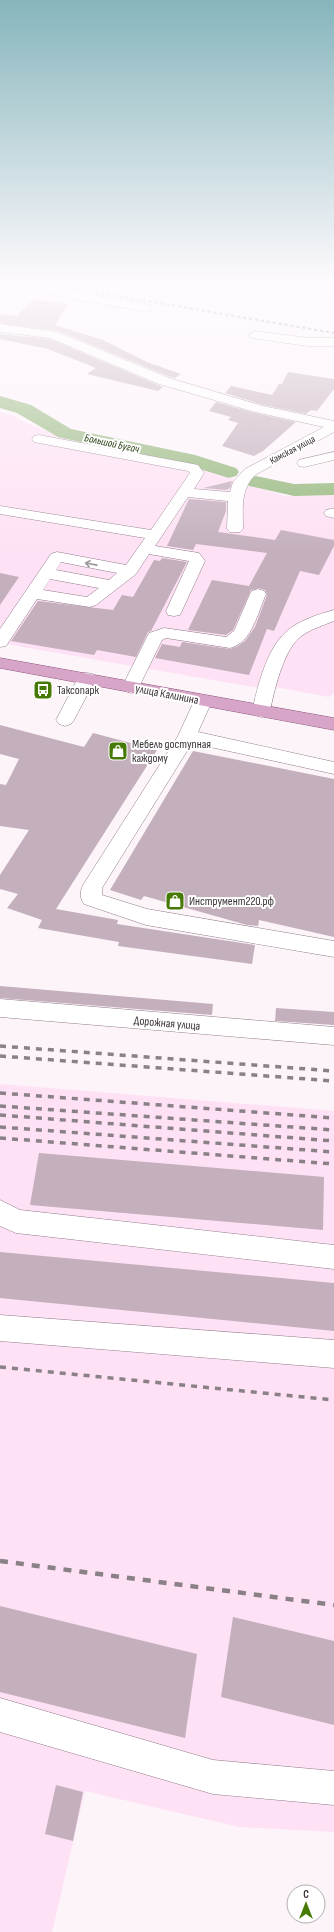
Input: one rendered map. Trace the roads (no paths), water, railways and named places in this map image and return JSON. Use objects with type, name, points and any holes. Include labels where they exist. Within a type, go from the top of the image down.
[{"type":"main road","name":"улица Калинина","points":[[0,663],[334,724]]},
{"type":"street","points":[[148,374],[260,409],[334,426]]},
{"type":"street","name":"Камская улица","points":[[236,497],[240,482],[250,472],[334,426]]},
{"type":"street","points":[[33,593],[90,602],[130,571],[197,473],[193,468],[39,440]]},
{"type":"street","points":[[304,463],[334,456]]},
{"type":"street","points":[[183,492],[236,497],[235,529]]},
{"type":"street","points":[[0,510],[156,535]]},
{"type":"street","points":[[145,549],[193,556],[197,561],[174,612]]},
{"type":"street","points":[[0,642],[57,557],[130,571]]},
{"type":"street","points":[[46,574],[111,585]]},
{"type":"street","points":[[131,687],[155,637],[164,633],[230,643],[240,633],[258,594]]},
{"type":"street","points":[[261,711],[264,694],[286,642],[293,634],[334,615]]},
{"type":"street","points":[[65,720],[87,678]]},
{"type":"street","points":[[204,701],[187,736],[92,887],[91,899],[146,917],[334,949]]},
{"type":"street","points":[[187,736],[334,768]]},
{"type":"street","name":"Дорожная улица","points":[[0,1008],[334,1036]]},
{"type":"street","points":[[0,1212],[16,1221],[334,1257]]},
{"type":"street","points":[[0,1328],[334,1354]]},
{"type":"street","points":[[0,1715],[213,1777],[334,1788]]},
{"type":"waterway","name":"Большой Бугач","points":[[0,402],[24,409],[65,433],[195,461],[229,472]]},
{"type":"waterway","points":[[256,482],[294,490],[334,489]]},
{"type":"railway","points":[[0,1046],[334,1071]]},
{"type":"railway","points":[[0,1056],[334,1081]]},
{"type":"railway","points":[[0,1093],[334,1118]]},
{"type":"railway","points":[[0,1106],[334,1130]]},
{"type":"railway","points":[[0,1115],[334,1141]]},
{"type":"railway","points":[[0,1127],[334,1152]]},
{"type":"railway","points":[[0,1138],[334,1164]]},
{"type":"railway","points":[[0,1367],[334,1400]]},
{"type":"railway","points":[[0,1561],[334,1605]]},
{"type":"place","name":"Таксопарк","points":[[43,690]]},
{"type":"place","name":"Мебель доступная каждому","points":[[118,751]]},
{"type":"place","name":"Инструмент220.рф","points":[[175,901]]}]
